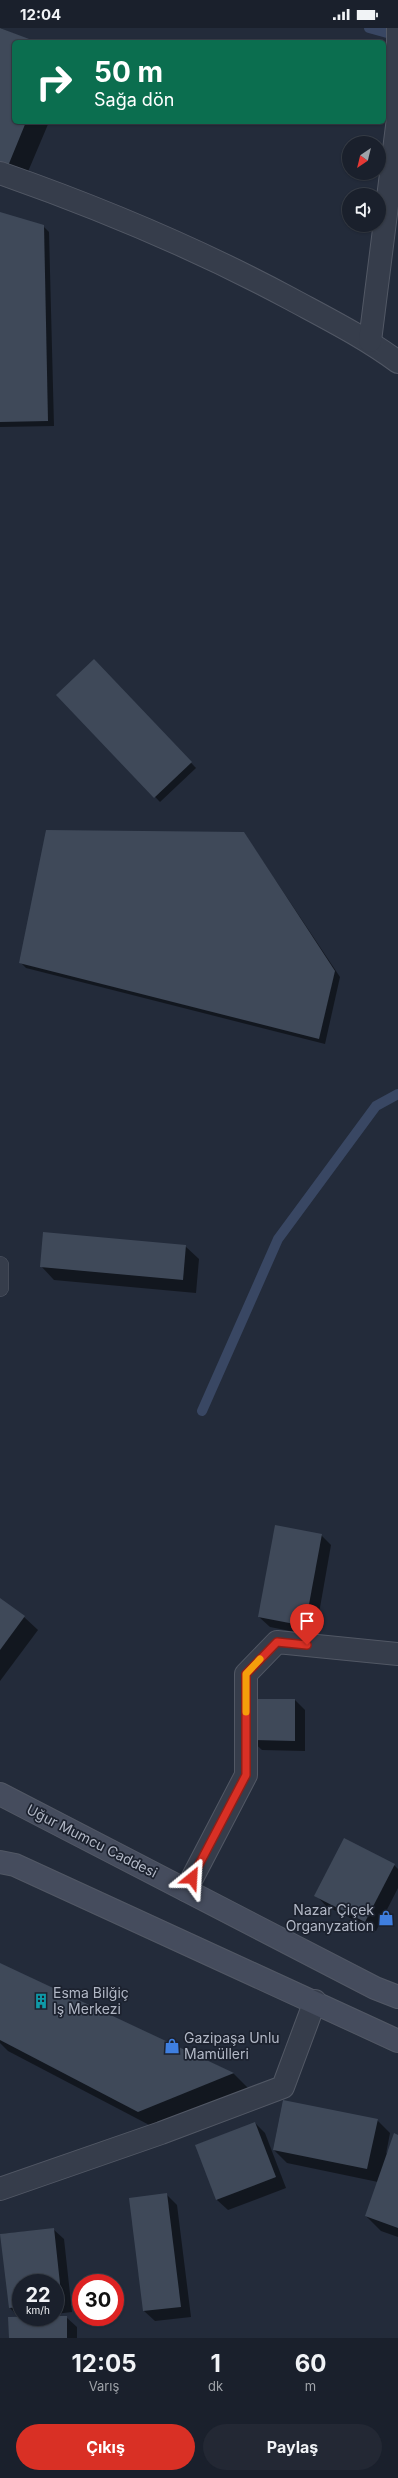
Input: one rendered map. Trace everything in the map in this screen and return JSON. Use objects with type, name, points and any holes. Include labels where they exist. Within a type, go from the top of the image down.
[{"type":"main road","name":"Uğur Mumcu Caddesi","points":[[0,1794],[375,1988],[398,1997]]},
{"type":"main road","points":[[5,1866],[315,2001],[398,2041]]},
{"type":"street","points":[[370,341],[398,118],[398,28]]},
{"type":"street","points":[[0,173],[80,201],[239,271],[370,341],[398,362]]},
{"type":"street","points":[[186,1890],[246,1775],[246,1674],[277,1642],[398,1654]]},
{"type":"street","points":[[0,2189],[283,2087],[315,2001]]},
{"type":"lane","points":[[0,1265],[0,1288]]},
{"type":"building","points":[[0,28],[32,40],[12,40],[12,124],[25,124],[8,166],[0,163]]},
{"type":"building","points":[[0,212],[44,225],[48,421],[0,422]]},
{"type":"building","points":[[94,659],[192,762],[154,798],[56,695]]},
{"type":"building","points":[[46,830],[244,832],[335,971],[319,1039],[19,963]]},
{"type":"building","points":[[43,1232],[186,1245],[183,1280],[40,1267]]},
{"type":"building","points":[[275,1525],[322,1534],[305,1626],[258,1617]]},
{"type":"building","points":[[0,1598],[25,1616],[0,1650]]},
{"type":"building","points":[[250,1699],[295,1699],[295,1741],[250,1740]]},
{"type":"building","points":[[344,1838],[395,1864],[365,1922],[314,1896]]},
{"type":"building","name":"Esma Bilğiç Iş Merkezi","points":[[0,1963],[234,2073],[138,2112],[0,2040]]},
{"type":"building","points":[[283,2100],[378,2119],[367,2169],[273,2150]]},
{"type":"building","points":[[255,2122],[276,2177],[216,2200],[195,2145]]},
{"type":"building","points":[[394,2133],[398,2135],[398,2228],[365,2216]]},
{"type":"building","points":[[167,2193],[181,2307],[143,2311],[129,2198]]},
{"type":"building","points":[[54,2228],[59,2274],[12,2274],[12,2308],[9,2308],[0,2234]]},
{"type":"building","points":[[64,2316],[67,2316],[67,2338],[9,2338],[8,2317],[12,2317],[12,2326],[64,2326]]},
{"type":"waterway","points":[[369,28],[398,36]]},
{"type":"waterway","points":[[202,1411],[278,1239],[376,1106],[398,1094]]},
{"type":"slow traffic","points":[[246,1712],[246,1674],[260,1659]]},
{"type":"place","name":"Nazar Çiçek Organyzation","points":[[386,1918]]},
{"type":"place","name":"Esma Bilğiç Iş Merkezi","points":[[41,2001]]},
{"type":"place","name":"Gazipaşa Unlu Mamülleri","points":[[172,2046]]},
{"type":"route","points":[[192,1878],[246,1775],[246,1674],[277,1642],[307,1645]]}]
